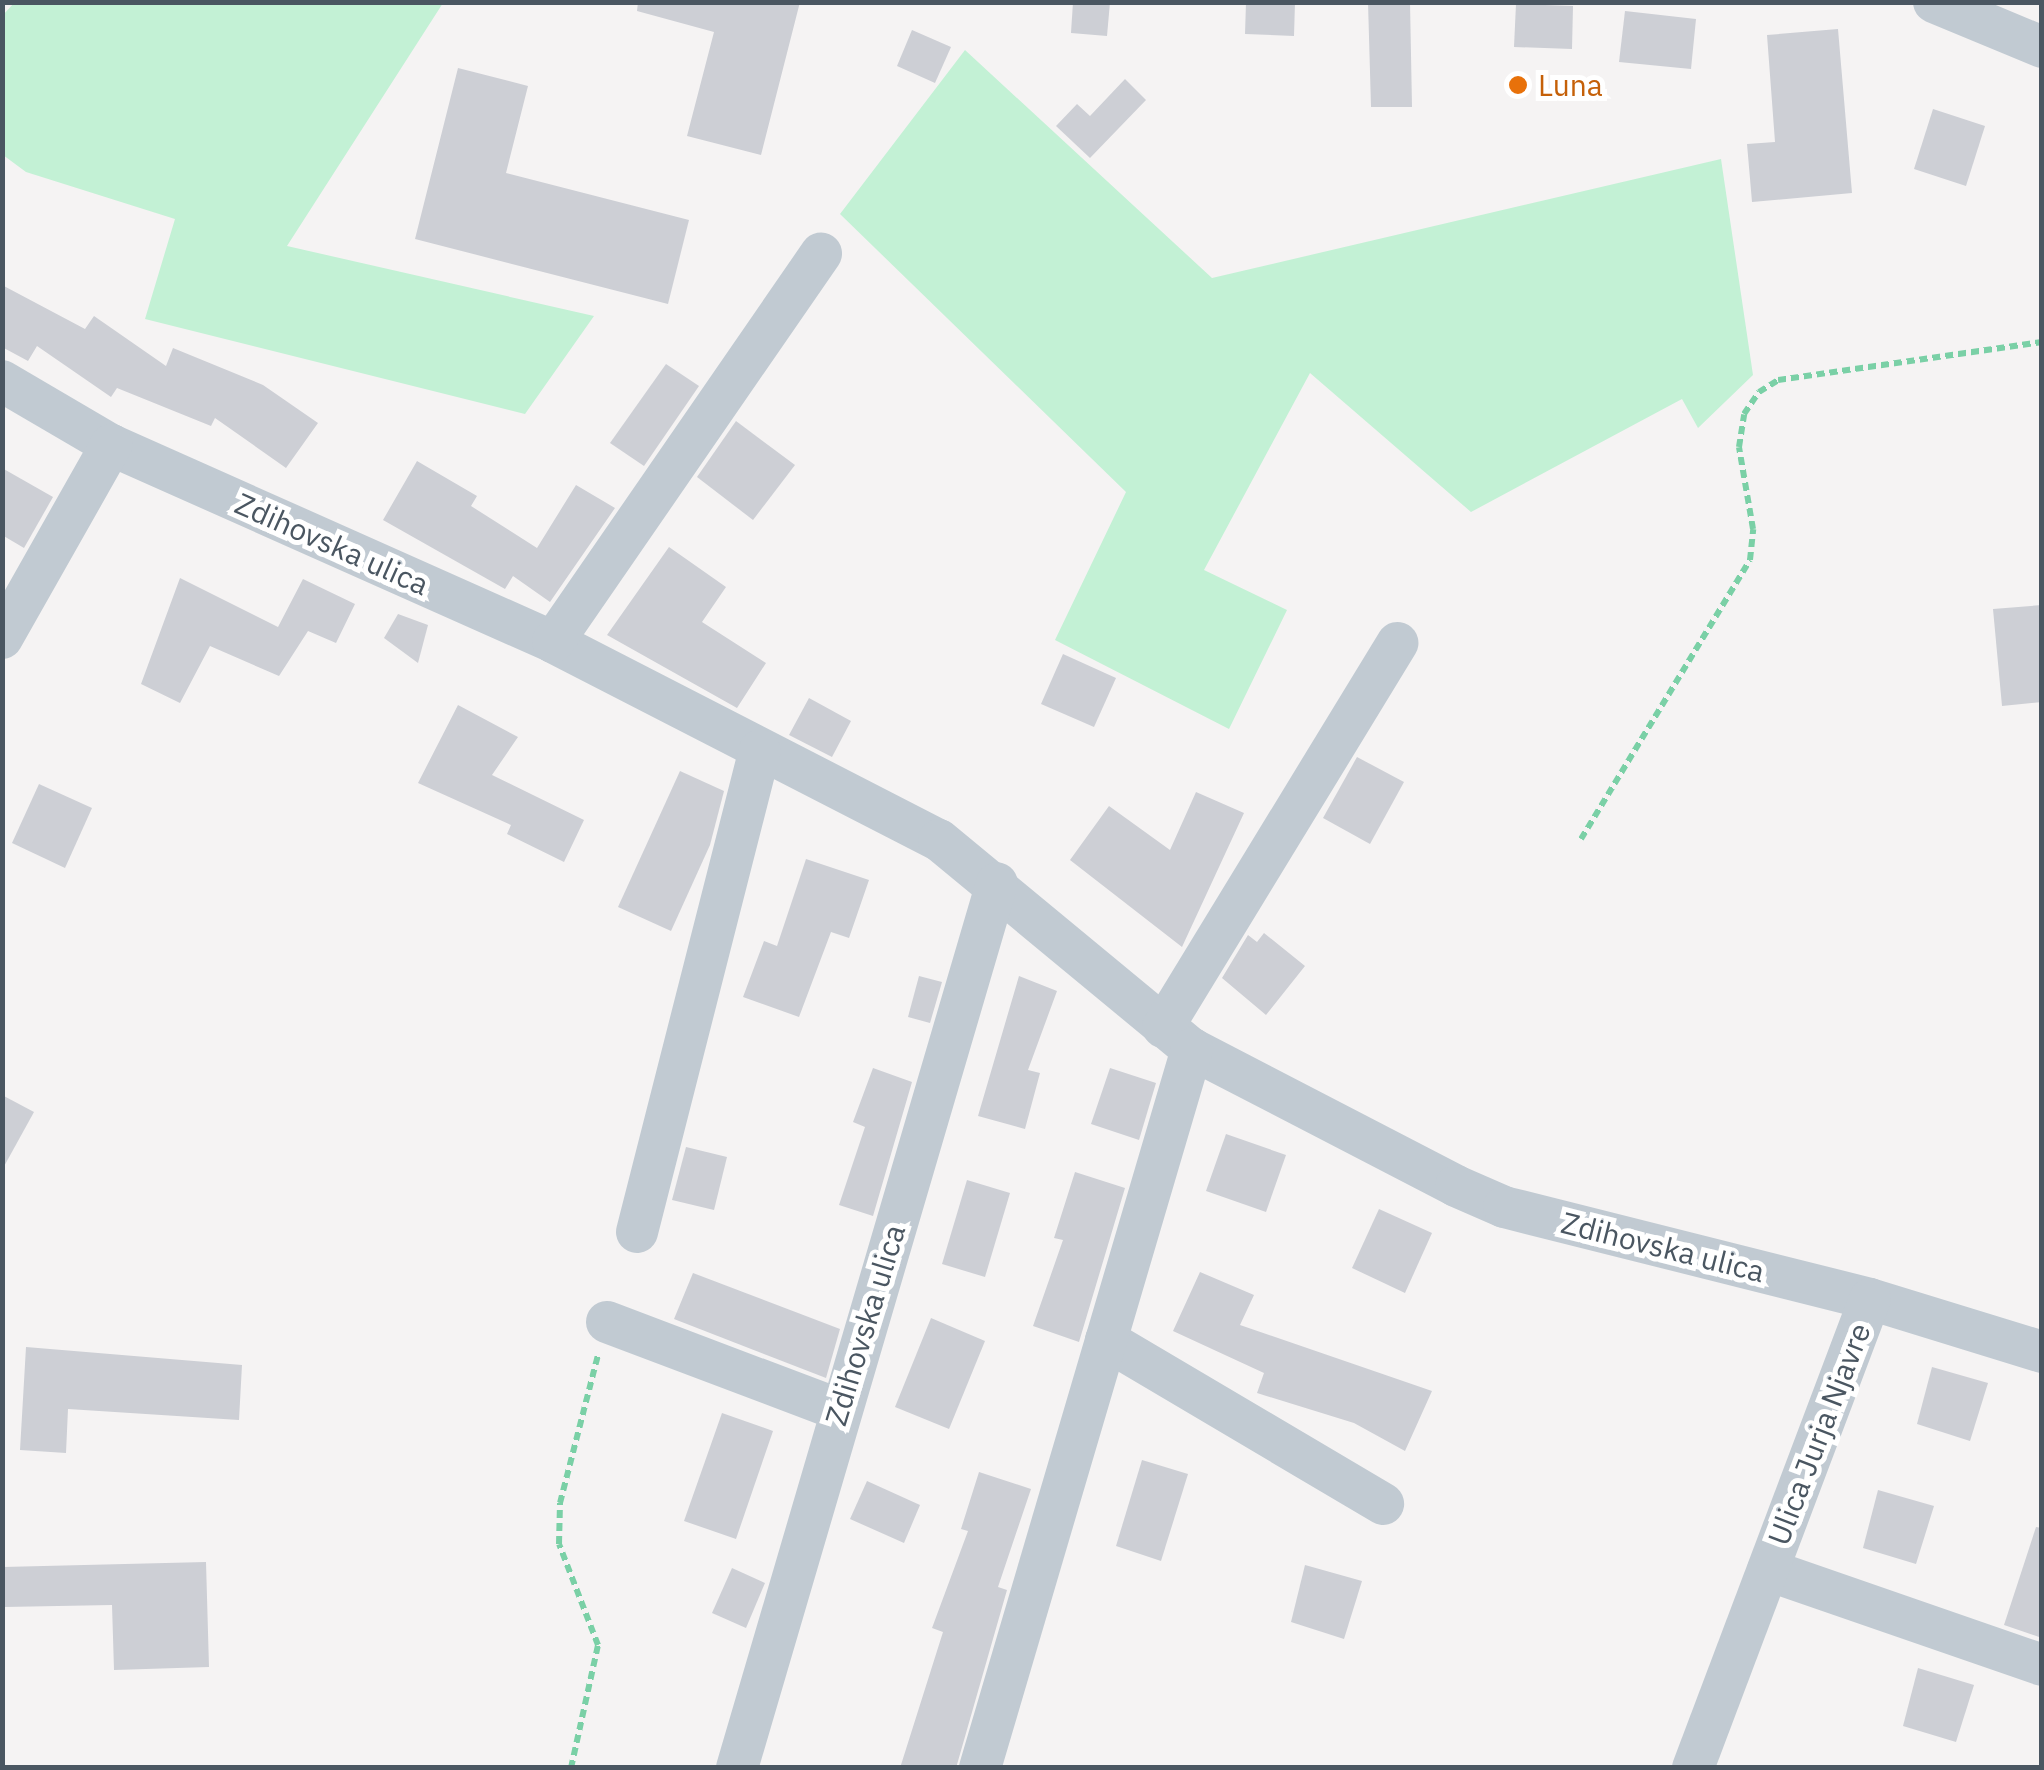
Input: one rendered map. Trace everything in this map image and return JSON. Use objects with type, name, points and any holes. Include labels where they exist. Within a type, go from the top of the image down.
[{"type":"street","points":[[1934,2],[2042,46]]},
{"type":"street","points":[[553,642],[820,252]]},
{"type":"street","name":"Zdihovska ulica","points":[[2,382],[111,445],[553,642],[939,840],[997,883],[1178,1038],[1504,1207],[1870,1299],[2042,1352]]},
{"type":"street","points":[[2,638],[111,445]]},
{"type":"street","points":[[980,1768],[1106,1340],[1178,1038],[1397,643]]},
{"type":"street","points":[[637,1232],[760,750]]},
{"type":"street","name":"Zdihovska ulica","points":[[737,1768],[997,883]]},
{"type":"street","name":"Ulica Jurja Njavre","points":[[1694,1768],[1870,1299]]},
{"type":"street","points":[[607,1322],[840,1410]]},
{"type":"street","points":[[1106,1340],[1382,1504]]},
{"type":"street","name":"Ulica Jurja Njavre","points":[[1768,1570],[2042,1665]]},
{"type":"path","points":[[1581,839],[1750,560],[1753,529],[1738,447],[1744,414],[1758,392],[1778,380],[2042,342]]},
{"type":"path","points":[[572,1768],[598,1645],[559,1544],[560,1503],[607,1322]]},
{"type":"green space","points":[[14,3],[443,3],[287,246],[594,316],[525,414],[145,319],[175,219],[26,172],[3,155],[3,15]]},
{"type":"green space","points":[[965,50],[1212,278],[1721,159],[1753,375],[1698,428],[1682,399],[1471,512],[1310,373],[1204,570],[1287,610],[1229,729],[1055,640],[1126,492],[840,214]]},
{"type":"building","points":[[638,2],[800,2],[761,155],[687,136],[714,32],[637,11]]},
{"type":"building","points":[[1073,2],[1110,2],[1107,36],[1071,33]]},
{"type":"building","points":[[1246,2],[1295,2],[1294,36],[1245,34]]},
{"type":"building","points":[[1368,2],[1410,2],[1412,107],[1371,107]]},
{"type":"building","points":[[1516,4],[1573,6],[1572,49],[1514,47]]},
{"type":"building","points":[[1625,11],[1696,19],[1691,69],[1619,62]]},
{"type":"building","points":[[1838,29],[1852,193],[1752,202],[1747,144],[1775,142],[1767,35]]},
{"type":"building","points":[[912,30],[951,47],[935,83],[897,66]]},
{"type":"building","points":[[458,68],[528,86],[506,173],[689,220],[668,304],[415,239]]},
{"type":"building","points":[[1125,79],[1146,100],[1090,158],[1056,126],[1077,104],[1090,116]]},
{"type":"building","points":[[1933,109],[1985,126],[1966,186],[1914,169]]},
{"type":"building","points":[[2,285],[85,329],[94,316],[166,366],[173,348],[263,385],[318,423],[286,468],[215,418],[211,426],[117,388],[111,397],[37,346],[28,361],[2,347]]},
{"type":"building","points":[[666,364],[699,386],[644,466],[610,443]]},
{"type":"building","points":[[736,421],[795,465],[753,520],[697,477]]},
{"type":"building","points":[[417,461],[477,496],[471,506],[537,548],[576,485],[615,508],[550,602],[513,576],[505,589],[383,520]]},
{"type":"building","points":[[2,468],[53,497],[24,548],[2,535]]},
{"type":"building","points":[[669,547],[726,587],[702,622],[766,663],[737,708],[607,635]]},
{"type":"building","points":[[180,578],[278,627],[303,579],[355,604],[336,643],[308,631],[279,676],[210,646],[180,703],[141,684]]},
{"type":"building","points":[[2042,605],[2042,702],[2002,706],[1993,609]]},
{"type":"building","points":[[398,614],[428,625],[418,663],[384,638]]},
{"type":"building","points":[[1063,654],[1116,678],[1094,727],[1041,704]]},
{"type":"building","points":[[809,698],[851,721],[832,757],[789,735]]},
{"type":"building","points":[[458,705],[518,737],[492,775],[584,820],[564,862],[507,834],[511,825],[418,783]]},
{"type":"building","points":[[1357,757],[1404,782],[1370,844],[1323,818]]},
{"type":"building","points":[[680,771],[724,791],[710,845],[671,931],[618,907]]},
{"type":"building","points":[[39,784],[92,808],[65,868],[12,843]]},
{"type":"building","points":[[1196,792],[1244,813],[1182,947],[1070,860],[1109,806],[1170,850]]},
{"type":"building","points":[[806,859],[869,880],[849,938],[831,932],[799,1017],[743,997],[764,941],[777,946]]},
{"type":"building","points":[[1264,933],[1305,966],[1266,1015],[1222,978],[1248,935],[1257,942]]},
{"type":"building","points":[[919,976],[942,982],[930,1023],[908,1017]]},
{"type":"building","points":[[1019,976],[1057,991],[1028,1070],[1040,1073],[1025,1129],[978,1116]]},
{"type":"building","points":[[873,1068],[912,1082],[873,1216],[839,1205],[865,1127],[853,1122]]},
{"type":"building","points":[[1110,1068],[1156,1083],[1139,1140],[1091,1124]]},
{"type":"building","points":[[2,1095],[34,1112],[2,1170]]},
{"type":"building","points":[[1226,1134],[1286,1155],[1266,1212],[1206,1191]]},
{"type":"building","points":[[686,1147],[727,1157],[714,1210],[672,1200]]},
{"type":"building","points":[[1075,1172],[1125,1188],[1079,1342],[1033,1326],[1063,1240],[1054,1238]]},
{"type":"building","points":[[967,1180],[1010,1193],[985,1277],[942,1264]]},
{"type":"building","points":[[1379,1209],[1432,1233],[1405,1293],[1352,1268]]},
{"type":"building","points":[[1200,1272],[1254,1295],[1240,1325],[1432,1391],[1405,1451],[1354,1423],[1257,1393],[1264,1373],[1173,1331]]},
{"type":"building","points":[[693,1273],[840,1329],[826,1378],[674,1319]]},
{"type":"building","points":[[931,1318],[985,1341],[949,1429],[895,1407]]},
{"type":"building","points":[[26,1347],[242,1365],[239,1420],[68,1409],[66,1453],[20,1450]]},
{"type":"building","points":[[1932,1367],[1988,1383],[1970,1441],[1917,1424]]},
{"type":"building","points":[[722,1413],[773,1431],[736,1539],[684,1521]]},
{"type":"building","points":[[1142,1460],[1188,1474],[1161,1561],[1116,1546]]},
{"type":"building","points":[[979,1472],[1031,1489],[998,1587],[1007,1590],[956,1768],[900,1768],[943,1632],[932,1628],[968,1531],[961,1529]]},
{"type":"building","points":[[867,1481],[920,1505],[904,1543],[850,1519]]},
{"type":"building","points":[[1878,1490],[1934,1506],[1916,1564],[1863,1548]]},
{"type":"building","points":[[2036,1527],[2042,1528],[2042,1638],[2004,1625]]},
{"type":"building","points":[[206,1562],[209,1667],[114,1670],[112,1605],[4,1607],[3,1567]]},
{"type":"building","points":[[1305,1565],[1362,1581],[1344,1639],[1291,1622]]},
{"type":"building","points":[[732,1568],[765,1583],[746,1628],[712,1613]]},
{"type":"building","points":[[1918,1668],[1974,1685],[1956,1742],[1903,1726]]},
{"type":"place","name":"Luna","points":[[1518,85]]}]
